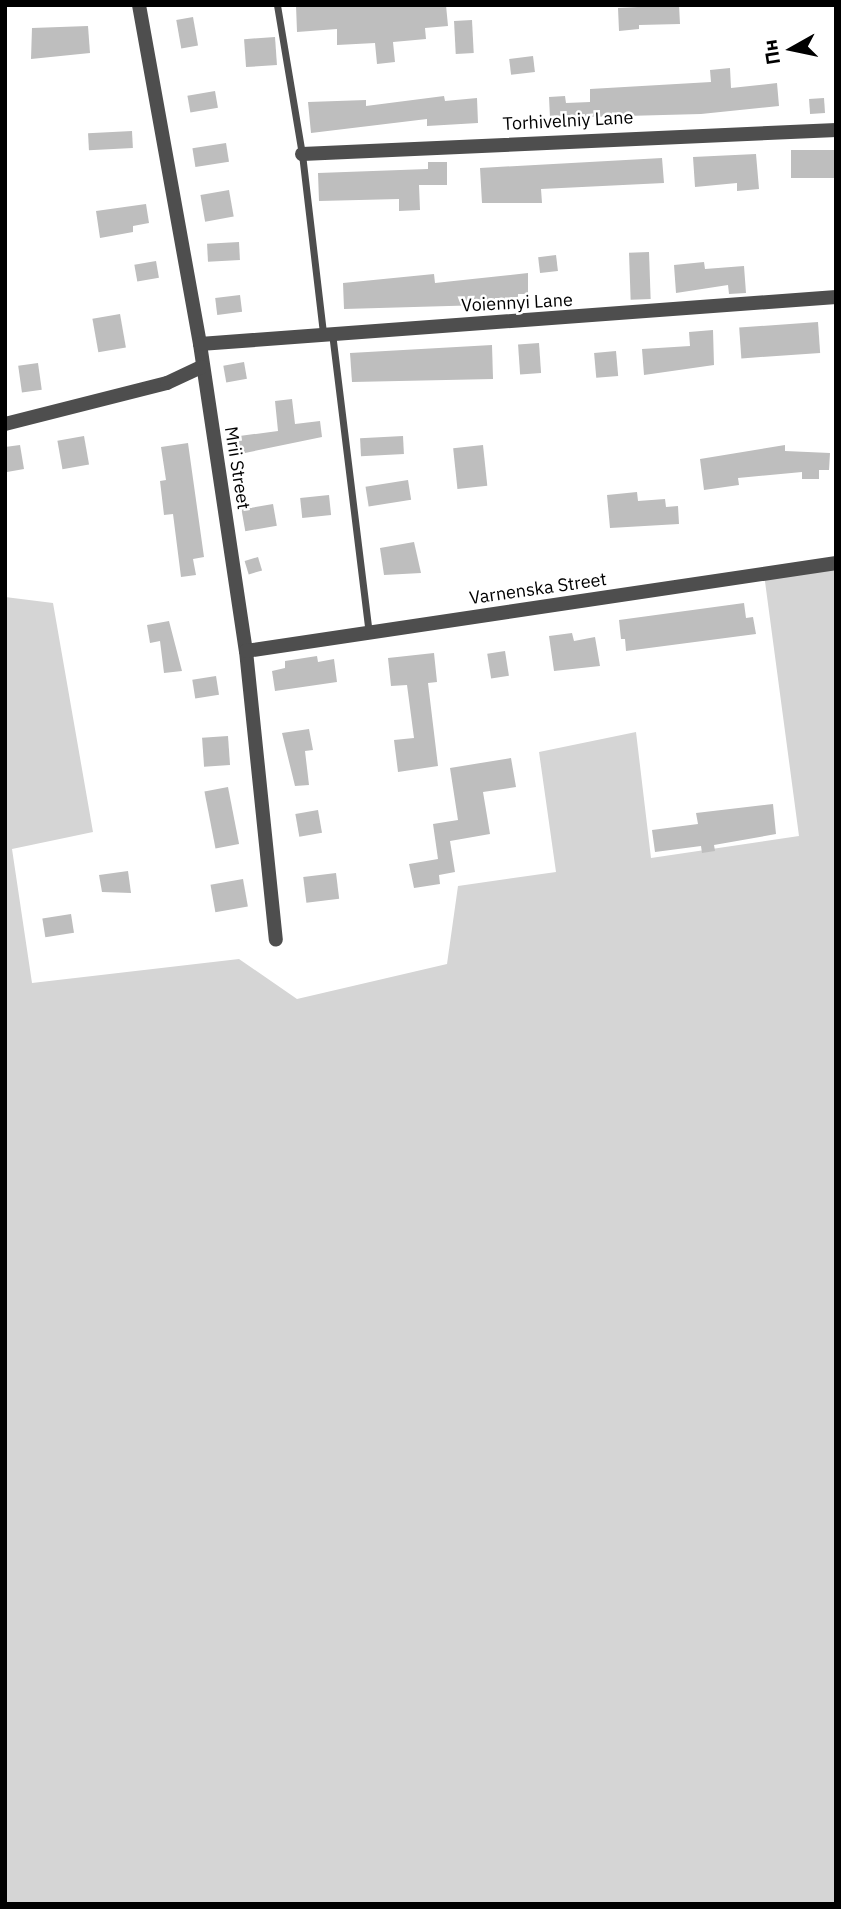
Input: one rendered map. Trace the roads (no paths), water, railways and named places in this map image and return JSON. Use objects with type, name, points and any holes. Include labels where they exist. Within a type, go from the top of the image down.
[{"type":"street","name":"Mrii Street","points":[[139,5],[200,344],[246,651],[276,939]]},
{"type":"street","name":"Torhivelniy Lane","points":[[302,154],[836,130]]},
{"type":"street","name":"Voiennyi Lane","points":[[200,344],[328,333],[652,314],[836,297]]},
{"type":"street","points":[[5,424],[167,383],[202,367]]},
{"type":"street","name":"Varnenska Street","points":[[246,651],[836,564]]},
{"type":"lane","points":[[277,5],[302,154],[369,633]]}]
